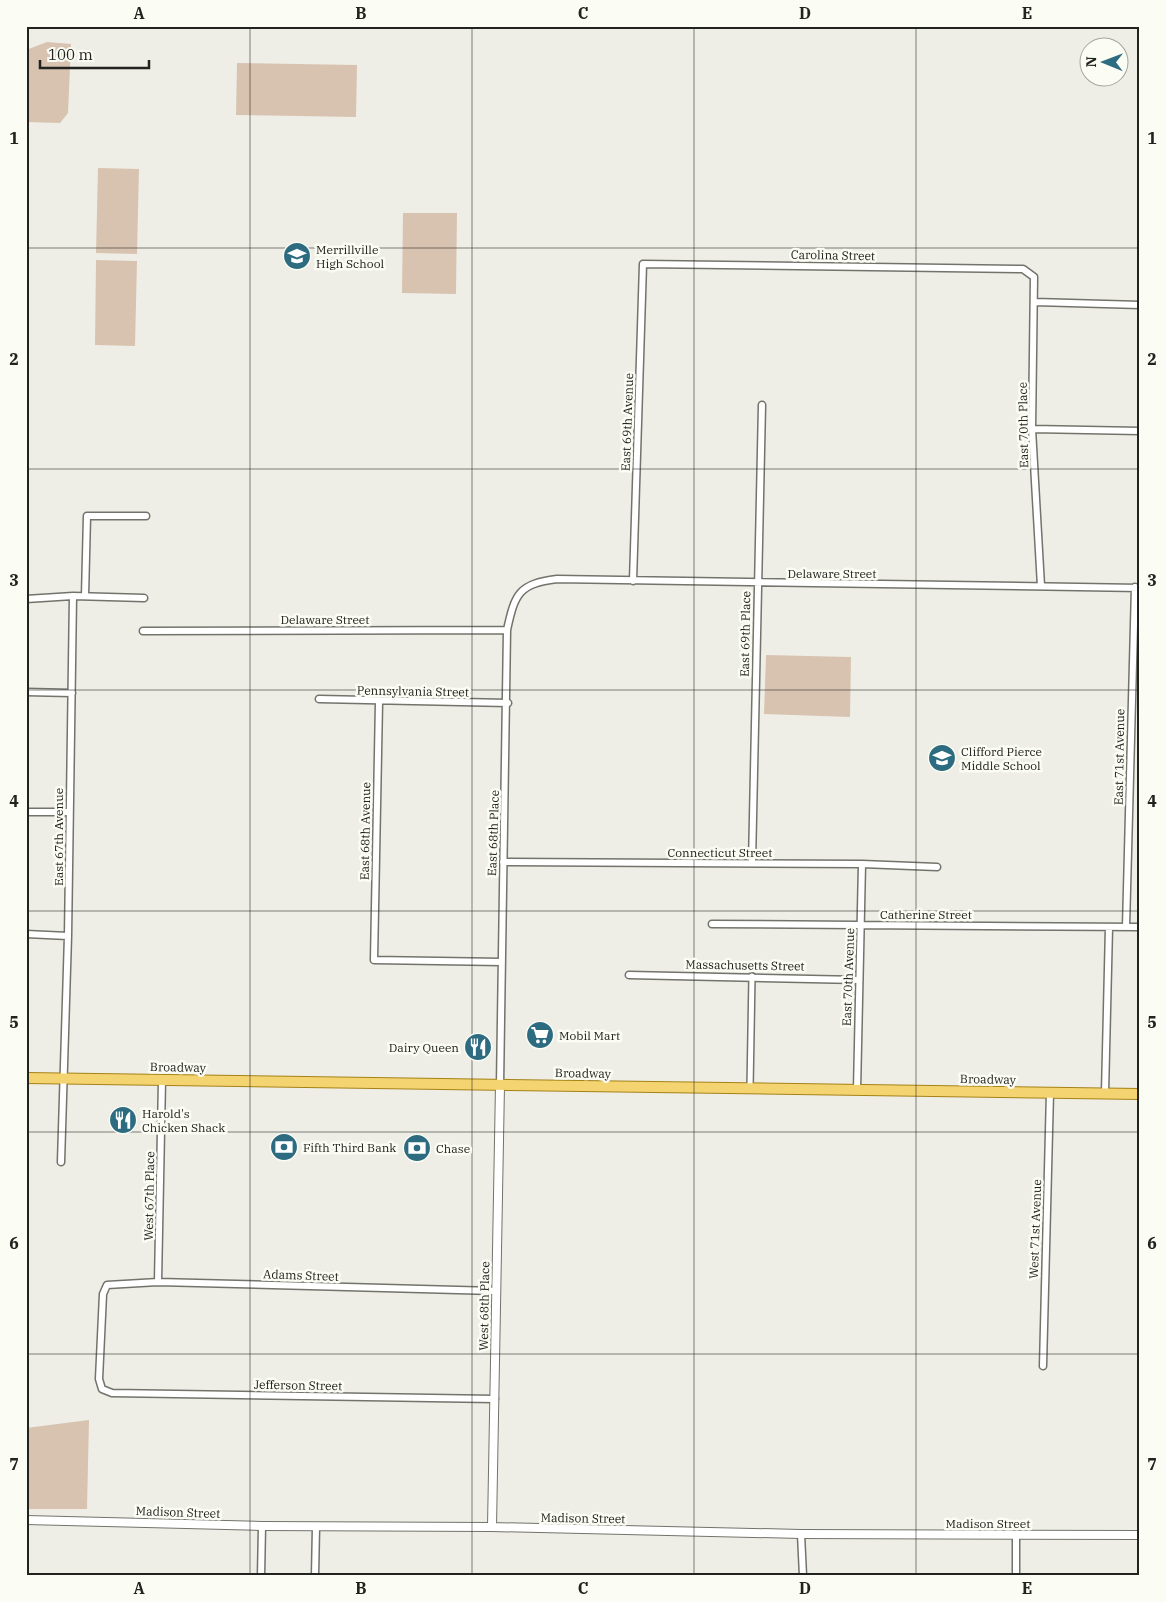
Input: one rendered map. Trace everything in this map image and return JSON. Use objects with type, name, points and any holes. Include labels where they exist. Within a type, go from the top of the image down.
[{"type":"main road","name":"Broadway","points":[[26,1078],[1140,1094]]},
{"type":"street","name":"Carolina Street","points":[[642,264],[1024,269]]},
{"type":"street","name":"East 69th Avenue","points":[[633,581],[642,264]]},
{"type":"street","name":"East 70th Place","points":[[1024,269],[1034,277],[1032,429],[1041,586]]},
{"type":"street","points":[[1034,302],[1140,305]]},
{"type":"street","name":"East 69th Place","points":[[752,863],[762,405]]},
{"type":"street","points":[[1032,429],[1140,431]]},
{"type":"street","points":[[85,596],[87,516],[146,516]]},
{"type":"street","name":"Delaware Street","points":[[524,587],[534,582],[557,579],[1137,588]]},
{"type":"street","name":"East 68th Place","points":[[500,1084],[508,630],[512,607],[524,587]]},
{"type":"street","name":"East 71st Avenue","points":[[1126,927],[1137,588]]},
{"type":"street","points":[[26,599],[73,596],[144,598]]},
{"type":"street","name":"East 67th Avenue","points":[[61,1162],[65,1078],[73,596]]},
{"type":"street","name":"Delaware Street","points":[[144,632],[508,630]]},
{"type":"street","points":[[26,692],[72,693]]},
{"type":"street","name":"Pennsylvania Street","points":[[319,699],[379,702],[508,703]]},
{"type":"street","name":"East 68th Avenue","points":[[379,702],[374,960],[502,962]]},
{"type":"street","points":[[26,812],[69,812]]},
{"type":"street","name":"Connecticut Street","points":[[503,862],[862,864],[937,867]]},
{"type":"street","name":"East 70th Avenue","points":[[857,1090],[862,864]]},
{"type":"street","name":"Catherine Street","points":[[712,924],[1140,927]]},
{"type":"street","points":[[1106,1093],[1110,927]]},
{"type":"street","points":[[26,934],[68,936]]},
{"type":"street","name":"Massachusetts Street","points":[[630,975],[752,976],[860,980]]},
{"type":"street","points":[[750,1088],[752,976]]},
{"type":"street","name":"West 67th Place","points":[[158,1282],[162,1080]]},
{"type":"street","name":"West 68th Place","points":[[492,1527],[500,1084]]},
{"type":"street","name":"West 71st Avenue","points":[[1043,1366],[1050,1092]]},
{"type":"street","name":"Adams Street","points":[[102,1389],[99,1379],[103,1294],[107,1285],[158,1282],[495,1291]]},
{"type":"street","name":"Jefferson Street","points":[[102,1389],[112,1394],[495,1399]]},
{"type":"street","name":"Madison Street","points":[[26,1520],[316,1527],[492,1527],[801,1534],[1140,1535]]},
{"type":"street","points":[[261,1576],[262,1526]]},
{"type":"street","points":[[315,1576],[316,1527]]},
{"type":"street","points":[[801,1534],[803,1576]]},
{"type":"street","points":[[1016,1535],[1016,1576]]},
{"type":"shaded area","points":[[47,42],[71,44],[68,113],[60,123],[26,122],[26,50]]},
{"type":"shaded area","points":[[237,63],[357,65],[356,117],[236,115]]},
{"type":"shaded area","points":[[98,168],[139,169],[137,254],[96,253]]},
{"type":"shaded area","points":[[403,213],[457,213],[456,294],[402,293]]},
{"type":"shaded area","points":[[96,260],[137,261],[135,346],[95,345]]},
{"type":"shaded area","points":[[766,655],[851,657],[850,717],[764,714]]},
{"type":"shaded area","points":[[89,1420],[87,1509],[26,1509],[26,1428]]},
{"type":"place","name":"Merrillville High School","points":[[297,256]]},
{"type":"place","name":"Clifford Pierce Middle School","points":[[942,758]]},
{"type":"place","name":"Mobil Mart","points":[[540,1035]]},
{"type":"place","name":"Dairy Queen","points":[[478,1047]]},
{"type":"place","name":"Harold's Chicken Shack","points":[[123,1120]]},
{"type":"place","name":"Fifth Third Bank","points":[[284,1147]]},
{"type":"place","name":"Chase","points":[[417,1148]]}]
